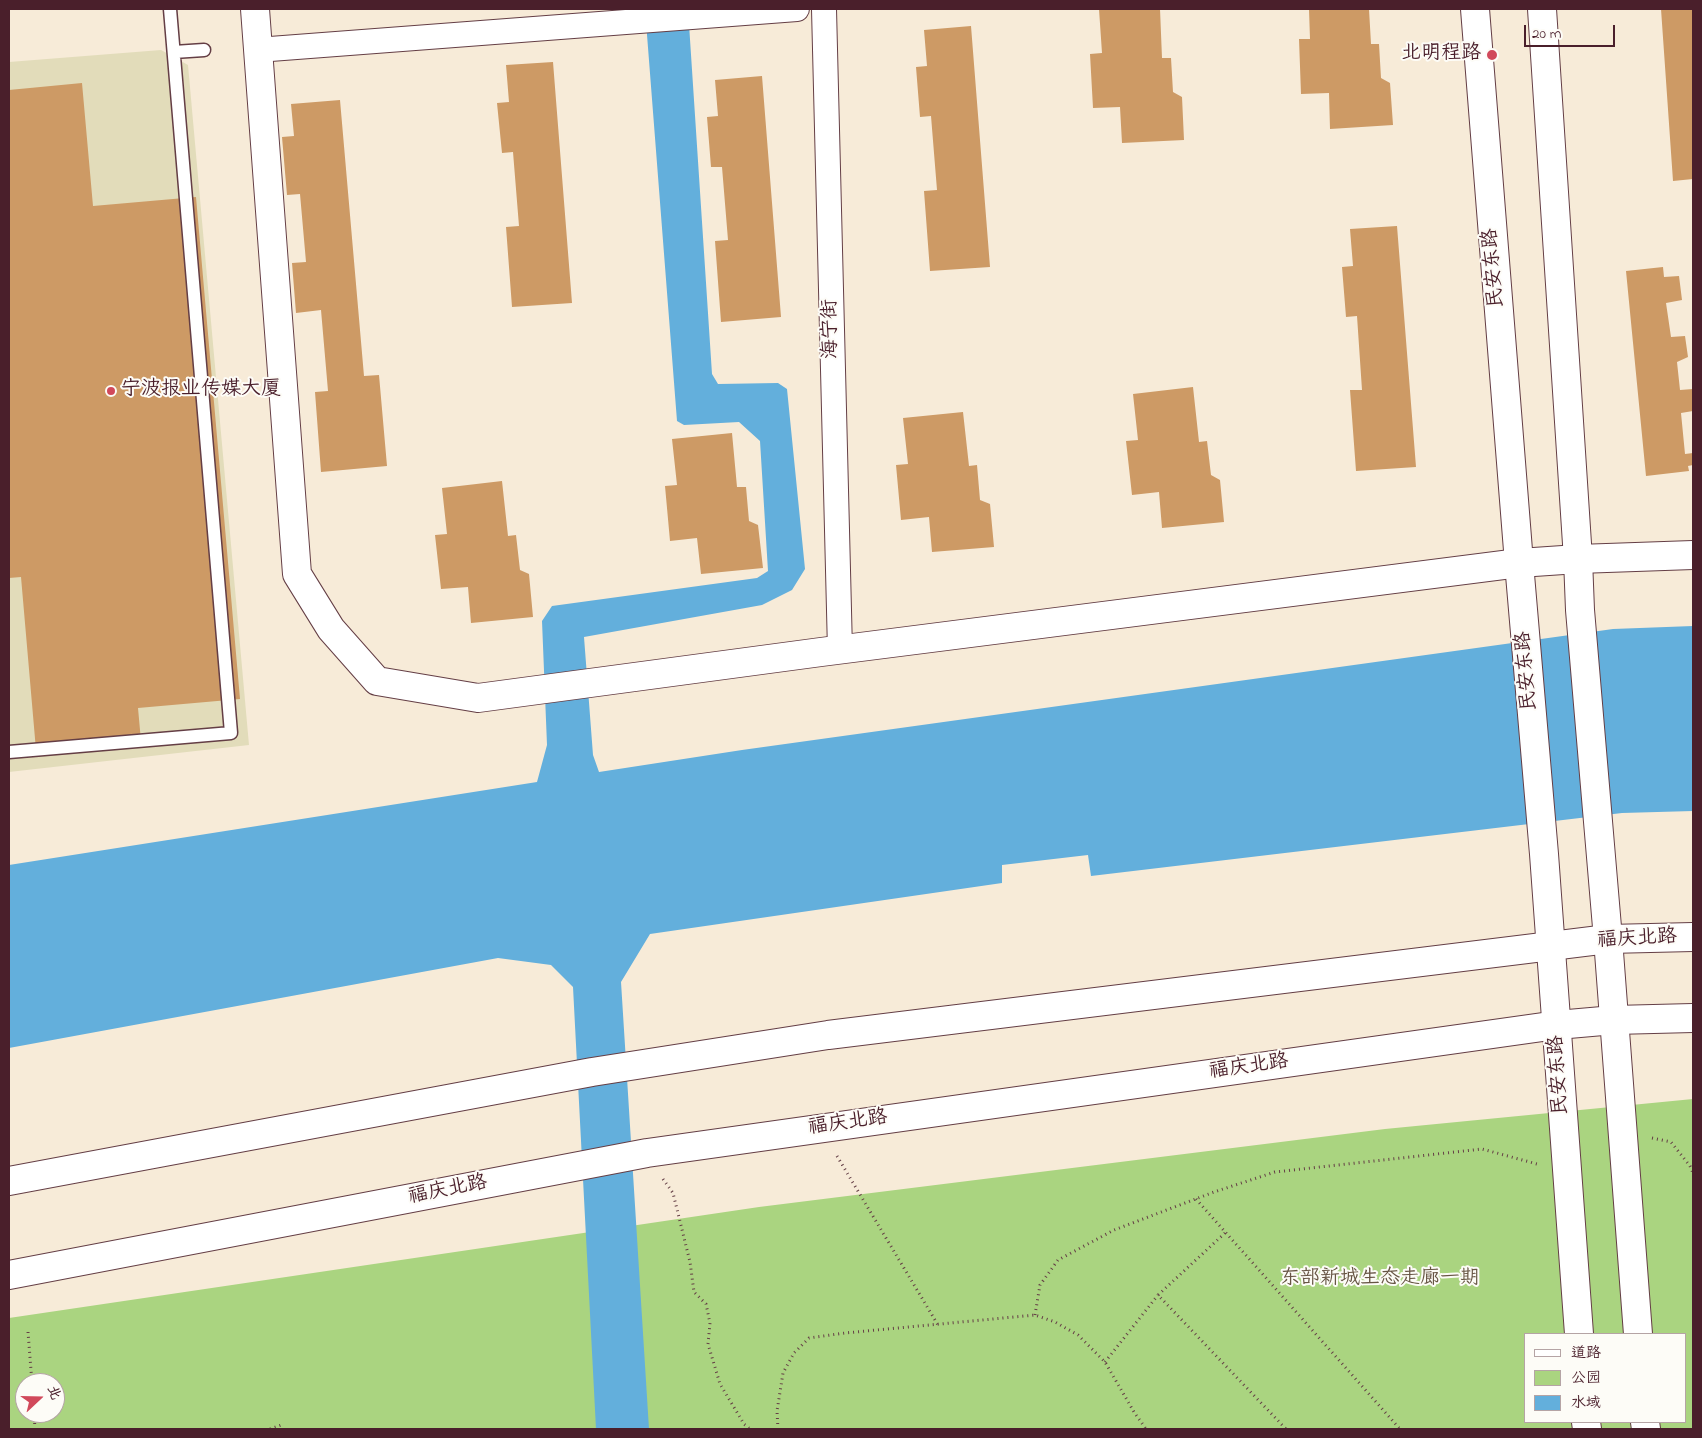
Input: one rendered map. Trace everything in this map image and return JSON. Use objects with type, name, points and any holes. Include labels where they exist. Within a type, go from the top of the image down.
[{"type":"main road","points":[[254,9],[298,574],[331,628],[377,680],[478,698],[1519,563],[1693,555]]},
{"type":"main road","name":"民安东路","points":[[1475,9],[1544,854],[1579,1333]]},
{"type":"main road","points":[[1542,9],[1582,623],[1638,1333]]},
{"type":"main road","name":"福庆北路","points":[[9,1181],[592,1072],[828,1036],[1608,939],[1693,937]]},
{"type":"main road","name":"福庆北路","points":[[9,1275],[647,1152],[1557,1025],[1614,1020],[1693,1018]]},
{"type":"street","points":[[258,50],[797,9]]},
{"type":"street","name":"海宁街","points":[[824,9],[840,650]]},
{"type":"lane","points":[[9,752],[231,733],[170,9]]},
{"type":"lane","points":[[174,52],[204,50]]},
{"type":"path","points":[[820,1127],[938,1325]]},
{"type":"path","points":[[1622,1138],[1649,1137],[1671,1142],[1692,1165],[1693,1173]]},
{"type":"path","points":[[1035,1315],[1040,1285],[1058,1260],[1114,1230],[1275,1172],[1482,1149],[1566,1172]]},
{"type":"path","points":[[647,1152],[672,1193],[690,1262],[694,1292],[706,1304],[710,1323],[708,1344],[720,1384],[744,1424],[750,1429]]},
{"type":"path","points":[[1196,1199],[1400,1429]]},
{"type":"path","points":[[1105,1362],[1158,1296],[1225,1232]]},
{"type":"path","points":[[1158,1296],[1286,1429]]},
{"type":"path","points":[[778,1429],[776,1411],[783,1373],[794,1353],[809,1338],[845,1332],[1035,1315],[1054,1322],[1078,1335],[1105,1362],[1146,1429]]},
{"type":"path","points":[[28,1332],[31,1373]]},
{"type":"path","points":[[270,1429],[284,1424]]},
{"type":"shaded area","name":"宁波报业传媒大厦","points":[[161,50],[188,65],[249,745],[9,772],[9,62]]},
{"type":"green space","name":"东部新城生态走廊一期","points":[[1693,1099],[1693,1429],[9,1429],[9,1318],[759,1207],[1385,1129]]},
{"type":"water","points":[[645,9],[688,9],[712,374],[718,384],[778,383],[787,389],[805,569],[792,590],[762,605],[584,637],[593,755],[599,772],[742,750],[1613,629],[1693,626],[1693,811],[1622,813],[1091,876],[1088,855],[1002,865],[1002,883],[650,934],[621,982],[649,1429],[596,1429],[573,987],[551,965],[498,958],[9,1048],[9,865],[537,782],[547,745],[542,621],[552,606],[757,578],[768,571],[760,441],[739,422],[684,425],[677,421]]},
{"type":"building","points":[[1099,9],[1160,9],[1162,58],[1171,58],[1173,92],[1182,97],[1184,140],[1122,143],[1120,107],[1093,108],[1090,54],[1102,53]]},
{"type":"building","points":[[1309,9],[1369,9],[1371,44],[1379,44],[1381,78],[1390,83],[1393,125],[1330,129],[1329,93],[1301,94],[1299,39],[1310,39]]},
{"type":"building","points":[[1661,9],[1693,9],[1693,179],[1673,181]]},
{"type":"building","points":[[971,26],[990,267],[930,271],[924,191],[937,190],[931,116],[920,117],[916,67],[927,66],[924,30]]},
{"type":"building","points":[[553,62],[572,303],[512,307],[506,227],[519,226],[513,152],[502,153],[497,103],[509,102],[506,65]]},
{"type":"building","points":[[762,76],[781,317],[721,322],[715,241],[728,240],[722,167],[711,167],[707,117],[718,116],[715,80]]},
{"type":"building","name":"宁波报业传媒大厦","points":[[82,83],[93,206],[196,197],[240,699],[138,708],[141,741],[36,750],[21,577],[9,578],[9,90]]},
{"type":"building","points":[[340,100],[364,376],[379,375],[387,466],[321,472],[315,392],[328,391],[321,310],[296,313],[292,263],[306,262],[300,194],[287,195],[282,137],[294,136],[291,104]]},
{"type":"building","points":[[1397,226],[1416,467],[1356,471],[1350,390],[1362,390],[1357,316],[1346,317],[1342,267],[1353,266],[1350,229]]},
{"type":"building","points":[[1663,267],[1664,277],[1679,276],[1682,300],[1666,303],[1671,337],[1685,336],[1688,357],[1677,362],[1680,390],[1693,389],[1693,411],[1681,413],[1685,454],[1693,453],[1693,465],[1688,466],[1689,471],[1646,476],[1626,271]]},
{"type":"building","points":[[1193,387],[1199,442],[1207,441],[1211,475],[1220,480],[1224,522],[1162,528],[1159,492],[1132,495],[1126,441],[1138,440],[1133,394]]},
{"type":"building","points":[[963,412],[969,466],[977,465],[980,500],[990,504],[994,547],[932,552],[929,517],[901,520],[896,465],[908,464],[903,418]]},
{"type":"building","points":[[732,433],[737,487],[746,487],[749,521],[758,525],[763,568],[701,574],[697,538],[670,541],[665,486],[677,485],[672,439]]},
{"type":"building","points":[[502,481],[508,536],[516,535],[520,570],[529,574],[533,617],[471,623],[468,587],[441,589],[435,535],[447,534],[442,488]]},
{"type":"place","name":"北明程路","points":[[1492,55]]},
{"type":"place","name":"宁波报业传媒大厦","points":[[111,391]]}]
